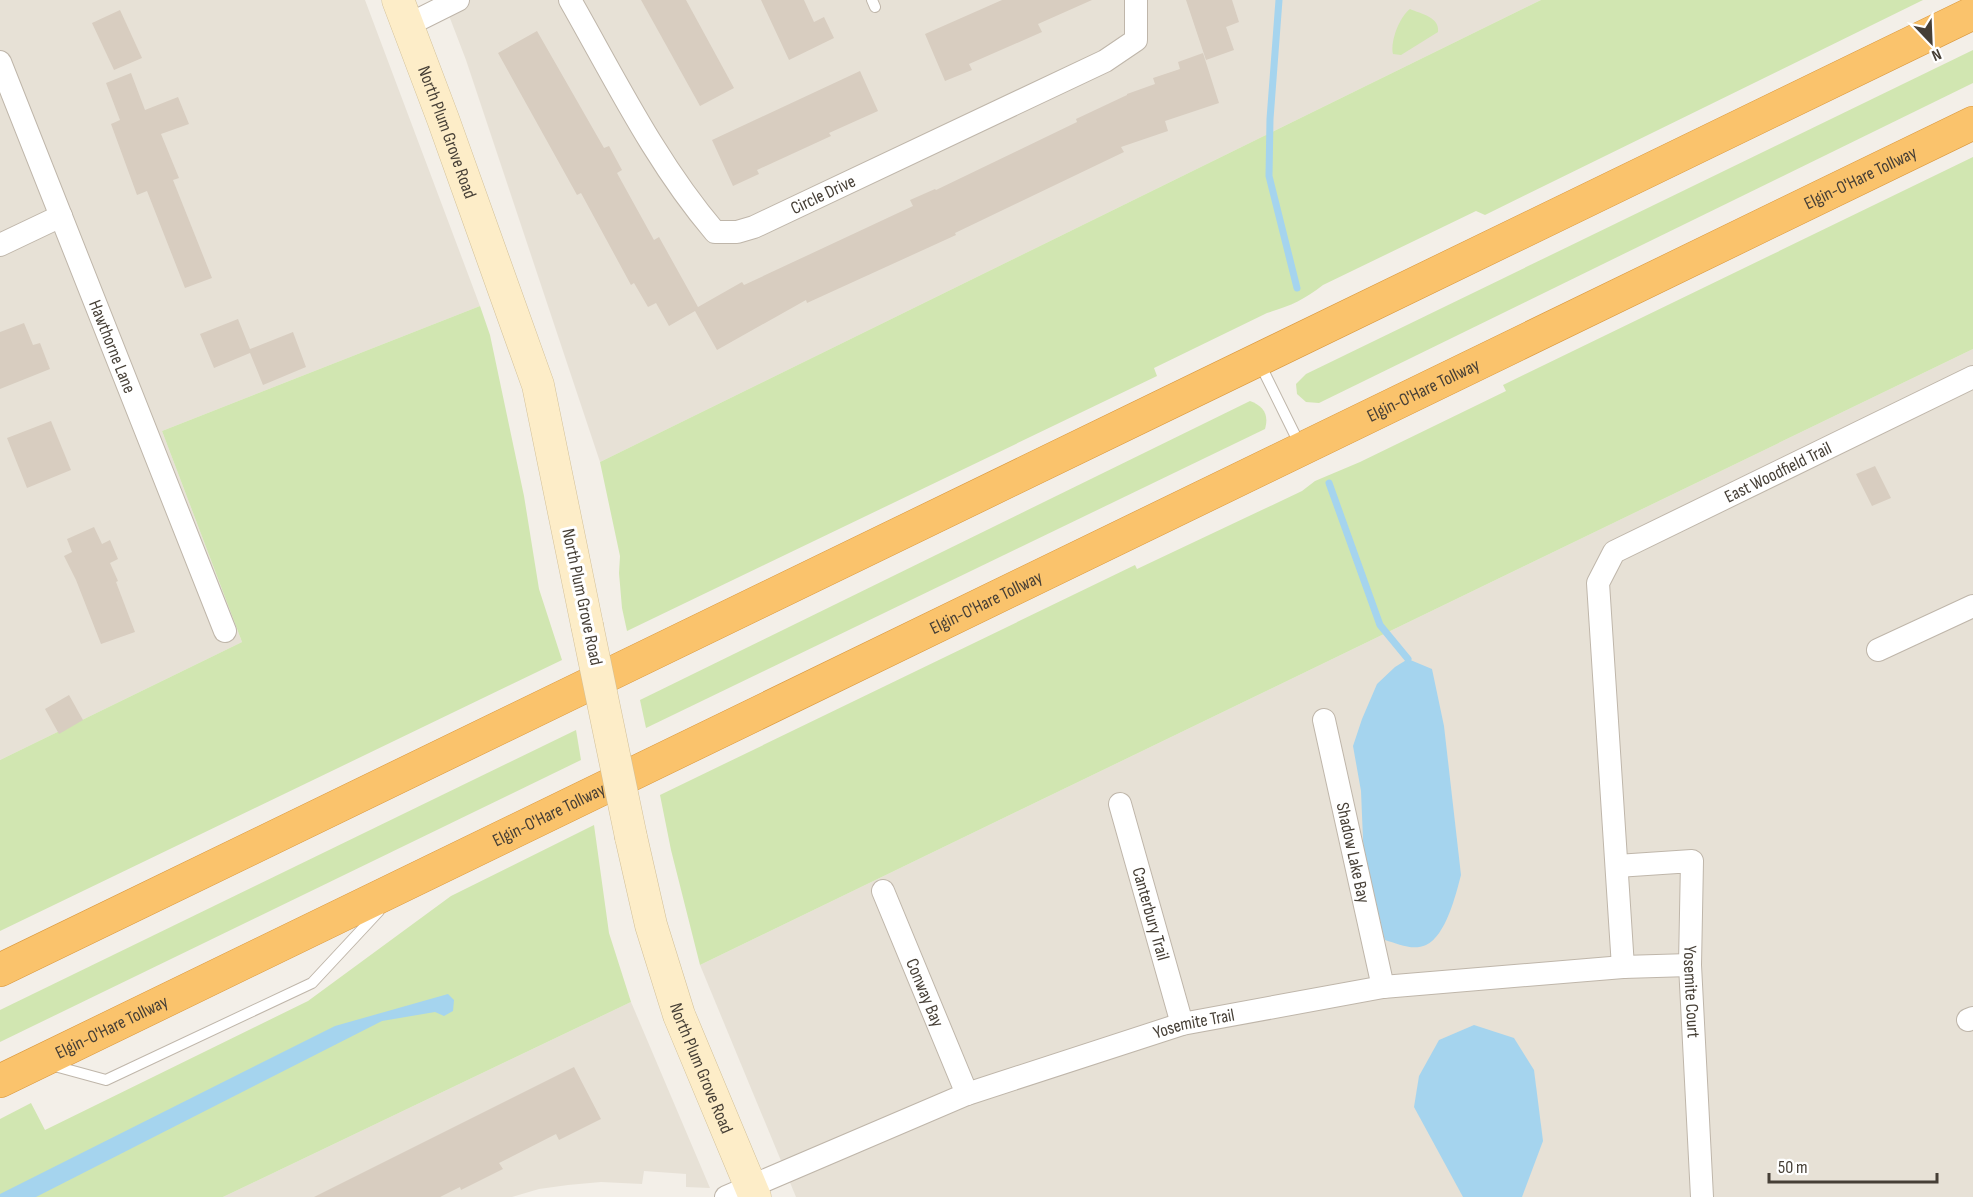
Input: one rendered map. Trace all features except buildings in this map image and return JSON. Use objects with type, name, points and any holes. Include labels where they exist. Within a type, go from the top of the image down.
[{"type":"highway","points":[[0,970],[1973,13]]},
{"type":"highway","name":"Elgin-O'Hare Tollway","points":[[0,1081],[1973,123]]},
{"type":"street","points":[[403,13],[458,0]]},
{"type":"street","name":"Circle Drive","points":[[570,0],[636,117],[691,204],[715,232],[737,232],[754,227],[1105,61],[1136,40],[1136,0]]},
{"type":"street","name":"North Plum Grove Road","points":[[403,13],[538,385],[651,925],[680,1015],[744,1194]]},
{"type":"street","name":"Hawthorne Lane","points":[[0,62],[225,631]]},
{"type":"street","points":[[0,245],[61,216]]},
{"type":"street","name":"East Woodfield Trail","points":[[1617,866],[1598,584],[1614,552],[1973,377]]},
{"type":"street","points":[[1878,650],[1973,606]]},
{"type":"street","name":"Shadow Lake Bay","points":[[1324,720],[1383,987]]},
{"type":"street","name":"Canterbury Trail","points":[[1120,804],[1182,1024]]},
{"type":"street","name":"Yosemite Court","points":[[1617,866],[1692,861],[1690,965],[1702,1197]]},
{"type":"street","points":[[1617,866],[1623,967]]},
{"type":"street","name":"Conway Bay","points":[[883,891],[967,1094]]},
{"type":"street","name":"Yosemite Trail","points":[[744,1194],[967,1094],[1182,1024],[1383,987],[1623,967],[1690,965]]},
{"type":"lane","points":[[1258,361],[1301,448]]},
{"type":"lane","points":[[39,1062],[106,1080],[312,983],[402,886]]},
{"type":"shaded area","points":[[0,0],[365,0],[480,306],[162,431],[242,642],[0,760]]},
{"type":"shaded area","points":[[443,0],[1541,0],[600,462],[466,60]]},
{"type":"shaded area","points":[[1973,349],[1973,1197],[796,1197],[700,965]]},
{"type":"shaded area","points":[[631,1002],[710,1188],[686,1187],[686,1174],[644,1171],[642,1184],[601,1182],[568,1185],[539,1189],[512,1197],[223,1197]]},
{"type":"green space","points":[[1541,0],[1923,0],[1485,215],[1476,211],[1323,285],[1296,302],[1267,313],[1154,368],[1157,376],[627,631],[622,608],[620,556],[600,462]]},
{"type":"green space","points":[[1410,9],[1433,19],[1438,32],[1401,55],[1393,54],[1393,42],[1397,29]]},
{"type":"green space","points":[[1973,50],[1973,83],[1319,403],[1306,402],[1297,394],[1296,384],[1306,374]]},
{"type":"green space","points":[[1973,157],[1973,349],[700,965],[671,850],[660,795],[1135,565],[1137,569],[1302,491],[1315,481],[1360,462],[1506,391],[1503,385]]},
{"type":"green space","points":[[480,306],[490,335],[524,496],[539,589],[562,660],[0,931],[0,760],[242,642],[162,431]]},
{"type":"green space","points":[[1250,401],[1262,408],[1266,415],[1265,429],[646,728],[640,700]]},
{"type":"green space","points":[[576,730],[581,760],[0,1042],[0,1010]]},
{"type":"green space","points":[[594,825],[609,933],[631,1002],[223,1197],[0,1197],[0,1119],[31,1103],[45,1130],[308,1001],[451,896]]},
{"type":"water","points":[[1408,659],[1432,669],[1444,726],[1461,875],[1445,924],[1433,940],[1421,947],[1405,946],[1385,940],[1365,888],[1361,791],[1353,746],[1377,684],[1395,667]]},
{"type":"water","points":[[448,994],[454,1000],[453,1011],[444,1016],[435,1012],[382,1021],[36,1197],[0,1197],[0,1194],[335,1026]]},
{"type":"water","points":[[1474,1025],[1514,1038],[1534,1070],[1543,1141],[1522,1197],[1463,1197],[1414,1107],[1419,1076],[1439,1040]]},
{"type":"waterway","points":[[1279,0],[1270,119],[1269,176],[1297,288]]},
{"type":"waterway","points":[[1329,483],[1380,625],[1408,659]]}]
